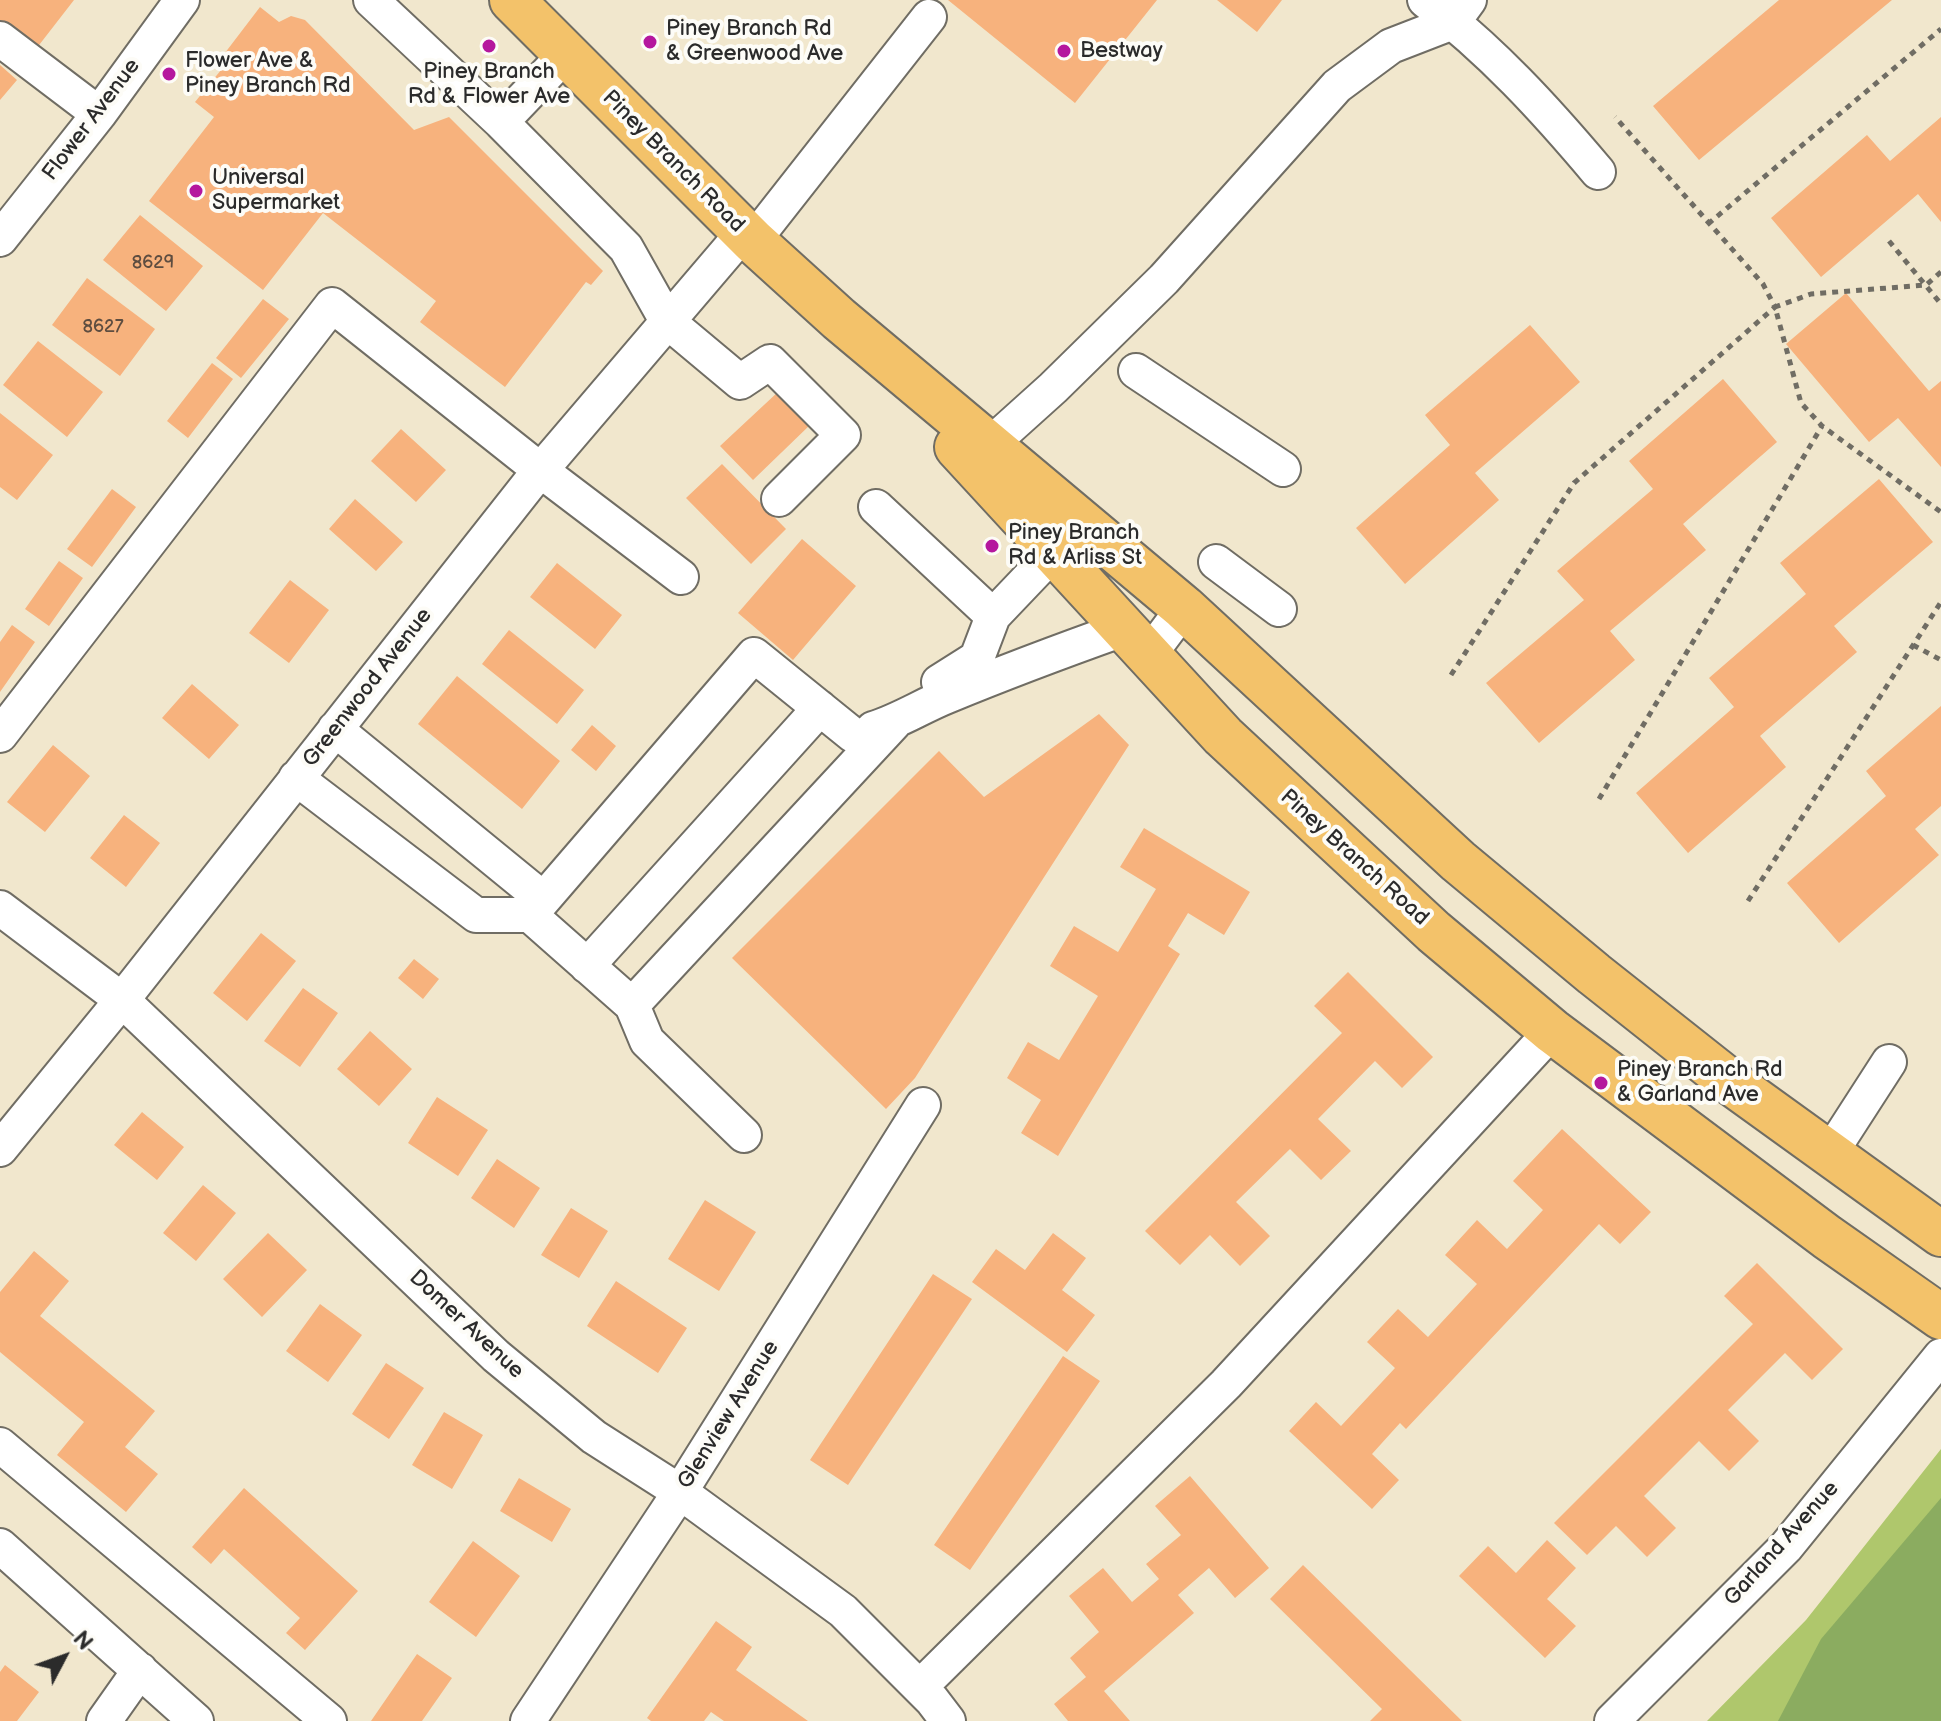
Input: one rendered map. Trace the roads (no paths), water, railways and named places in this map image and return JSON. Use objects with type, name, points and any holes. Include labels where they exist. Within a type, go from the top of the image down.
[{"type":"main road","name":"Piney Branch Road","points":[[512,0],[748,236],[981,453],[1184,608],[1458,861],[1606,984],[1829,1155],[1941,1234]]},
{"type":"main road","name":"Piney Branch Road","points":[[981,453],[1054,552],[1223,736],[1434,932],[1552,1031],[1827,1237],[1941,1317]]},
{"type":"street","points":[[371,0],[501,122],[626,248],[667,321],[740,382],[770,362],[843,435],[779,499]]},
{"type":"street","points":[[1425,0],[1461,11],[1598,172]]},
{"type":"street","name":"Flower Avenue","points":[[0,239],[99,114],[163,9]]},
{"type":"street","points":[[981,453],[1053,388],[1164,279],[1337,86],[1391,46],[1461,11]]},
{"type":"street","name":"Greenwood Avenue","points":[[0,1149],[122,1000],[540,470],[667,321],[748,236],[929,17]]},
{"type":"street","points":[[0,39],[99,114]]},
{"type":"street","points":[[501,122],[566,54]]},
{"type":"street","points":[[0,735],[332,305],[681,577]]},
{"type":"street","points":[[1136,371],[1283,469]]},
{"type":"street","points":[[876,507],[993,616]]},
{"type":"street","points":[[853,735],[977,658],[993,616],[1054,552]]},
{"type":"street","points":[[1216,562],[1279,609]]},
{"type":"street","points":[[853,735],[894,723],[929,703],[1135,642],[1184,608]]},
{"type":"street","points":[[296,778],[476,915],[537,907],[754,655],[853,735]]},
{"type":"street","points":[[587,966],[820,708]]},
{"type":"street","points":[[632,1005],[894,723]]},
{"type":"street","points":[[335,729],[537,907],[587,966],[632,1005],[647,1041],[744,1135]]},
{"type":"street","name":"Domer Avenue","points":[[0,908],[122,1000],[496,1356],[594,1437],[680,1492],[843,1611],[920,1687],[948,1721]]},
{"type":"street","points":[[920,1687],[1226,1384],[1552,1031]]},
{"type":"street","points":[[1829,1155],[1889,1062]]},
{"type":"street","name":"Glenview Avenue","points":[[528,1721],[680,1492],[923,1105]]},
{"type":"street","name":"Garland Avenue","points":[[1612,1721],[1786,1547],[1941,1356]]},
{"type":"street","points":[[0,1445],[329,1721]]},
{"type":"street","points":[[0,1546],[196,1721]]},
{"type":"street","points":[[104,1721],[140,1670]]},
{"type":"place","name":"Piney Branch Rd & Greenwood Ave","points":[[650,42]]},
{"type":"place","name":"Piney Branch Rd & Flower Ave","points":[[489,46]]},
{"type":"place","name":"Bestway","points":[[1064,51]]},
{"type":"place","name":"Flower Ave & Piney Branch Rd","points":[[169,74]]},
{"type":"place","name":"Universal Supermarket","points":[[196,191]]},
{"type":"place","name":"Piney Branch Rd & Arliss St","points":[[992,546]]},
{"type":"place","name":"Piney Branch Rd & Garland Ave","points":[[1601,1083]]}]
